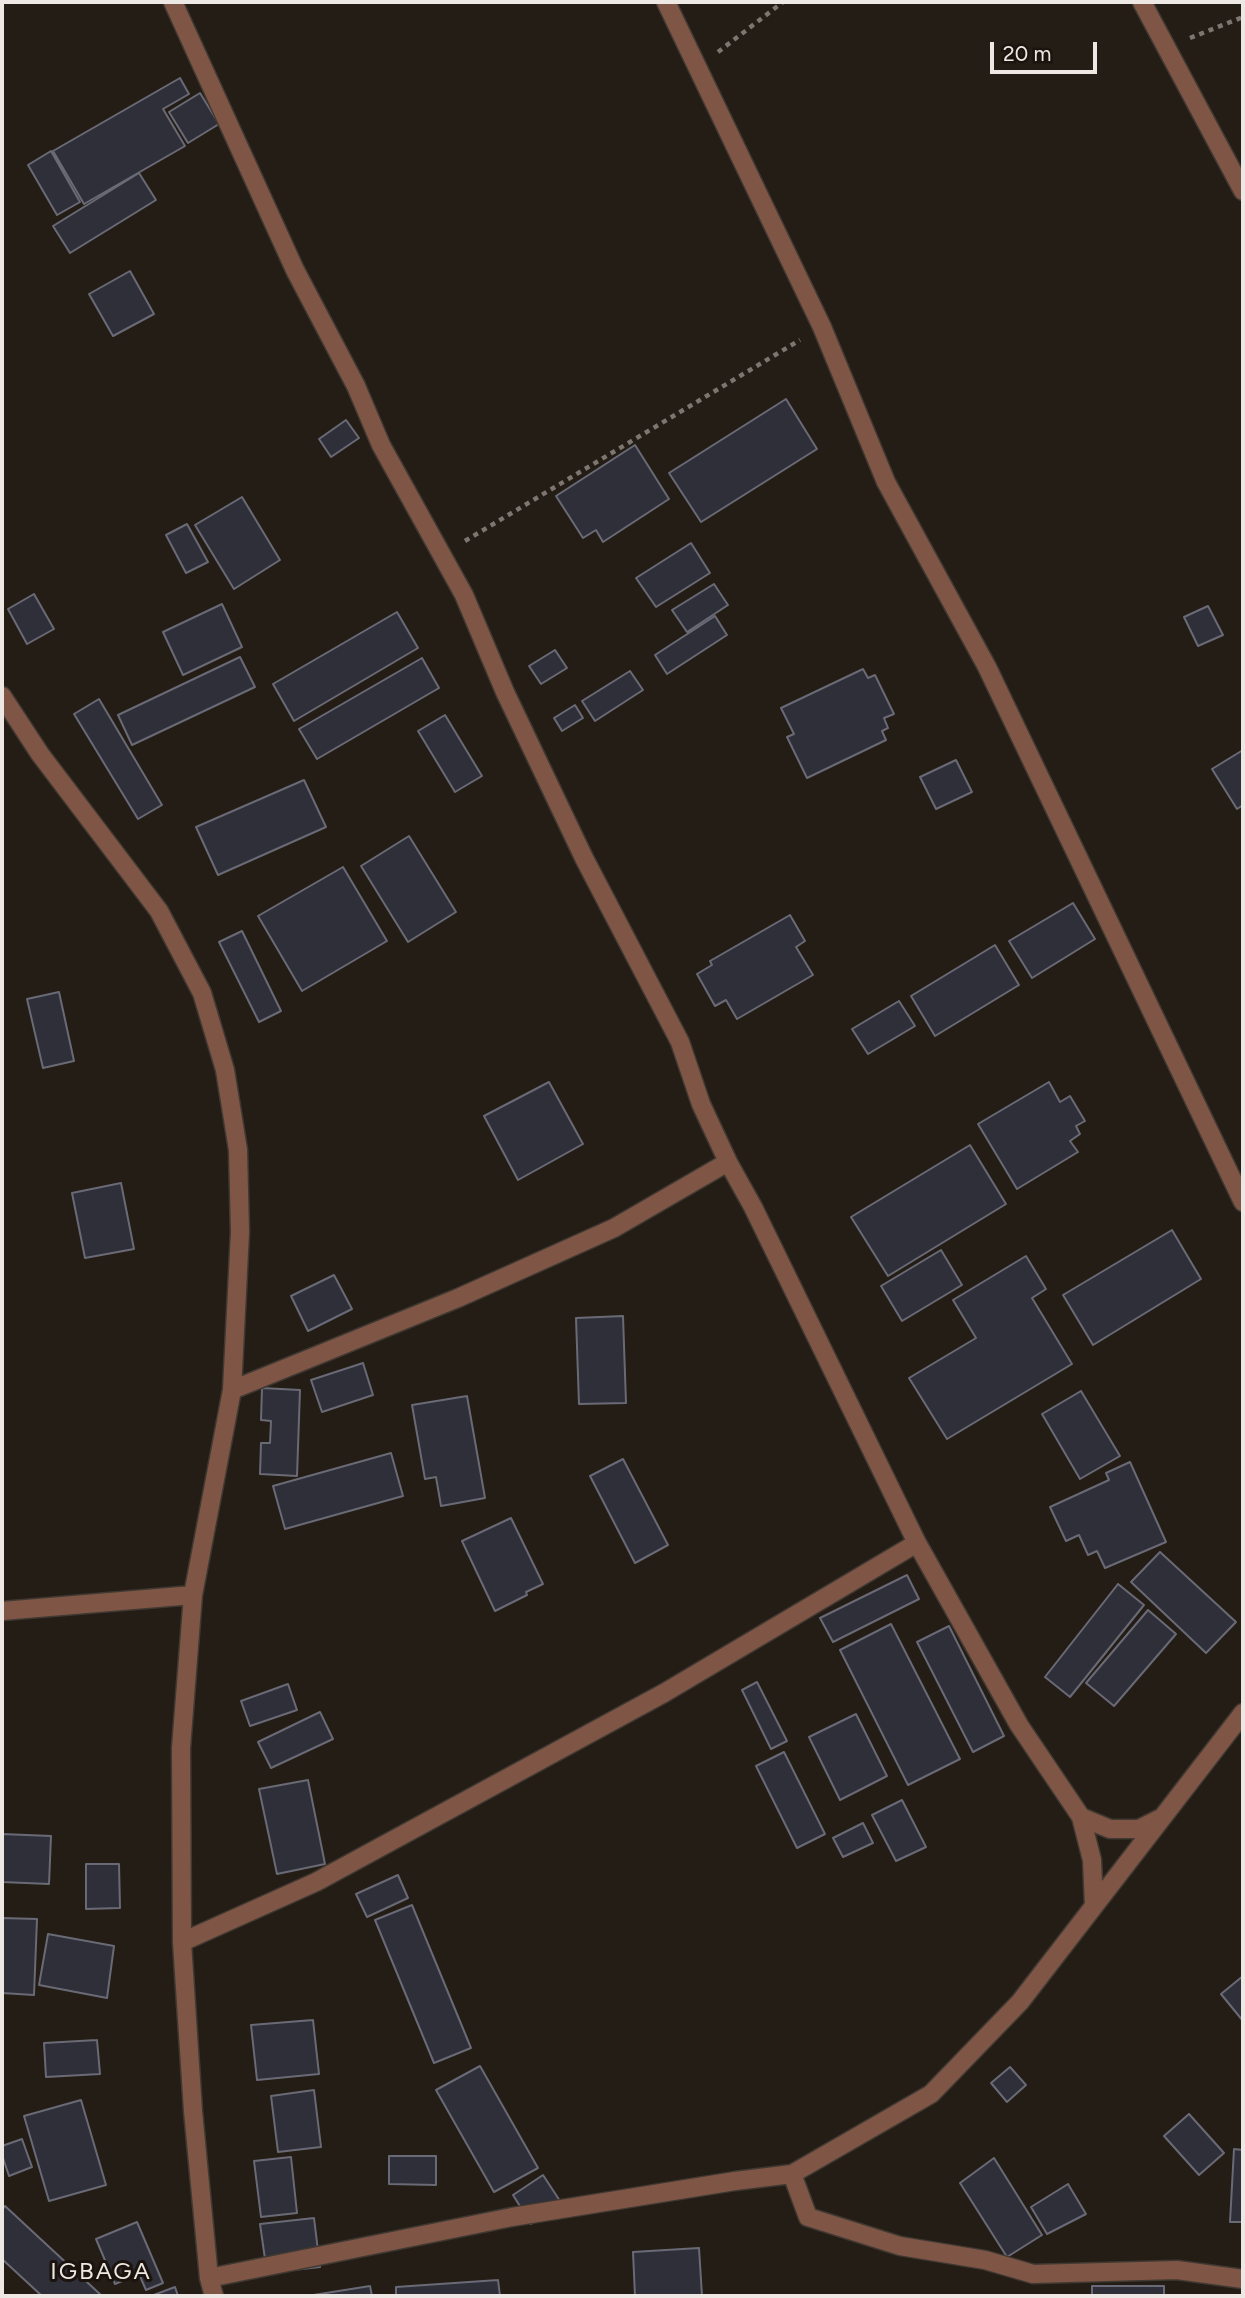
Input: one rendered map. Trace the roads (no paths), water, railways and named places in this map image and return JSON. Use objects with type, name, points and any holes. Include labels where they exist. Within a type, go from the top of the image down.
[{"type":"street","points":[[173,2],[295,270],[356,386],[381,444],[444,554],[505,692],[579,846],[680,1042],[701,1104],[728,1162],[753,1207],[917,1543],[1018,1725],[1081,1817],[1092,1860],[1094,1906]]},
{"type":"street","points":[[666,2],[822,327],[886,482],[987,667],[1243,1202]]},
{"type":"street","points":[[1142,2],[1243,191]]},
{"type":"street","points":[[2,696],[40,754],[159,911],[202,993],[225,1070],[238,1150],[240,1232],[232,1390],[194,1595],[181,1748],[182,1942],[193,2111],[212,2287],[512,2217],[736,2180],[792,2174],[931,2094],[1020,2002],[1243,1713]]},
{"type":"street","points":[[232,1390],[458,1298],[614,1228],[728,1162]]},
{"type":"street","points":[[182,1942],[316,1881],[616,1719],[917,1543]]},
{"type":"street","points":[[2,1611],[194,1595]]},
{"type":"street","points":[[1081,1817],[1110,1829],[1139,1829],[1165,1815]]},
{"type":"street","points":[[792,2174],[808,2217],[900,2246],[985,2260],[1033,2274],[1177,2270],[1243,2279]]},
{"type":"district","name":"IGBAGA","points":[[101,2272]]}]
